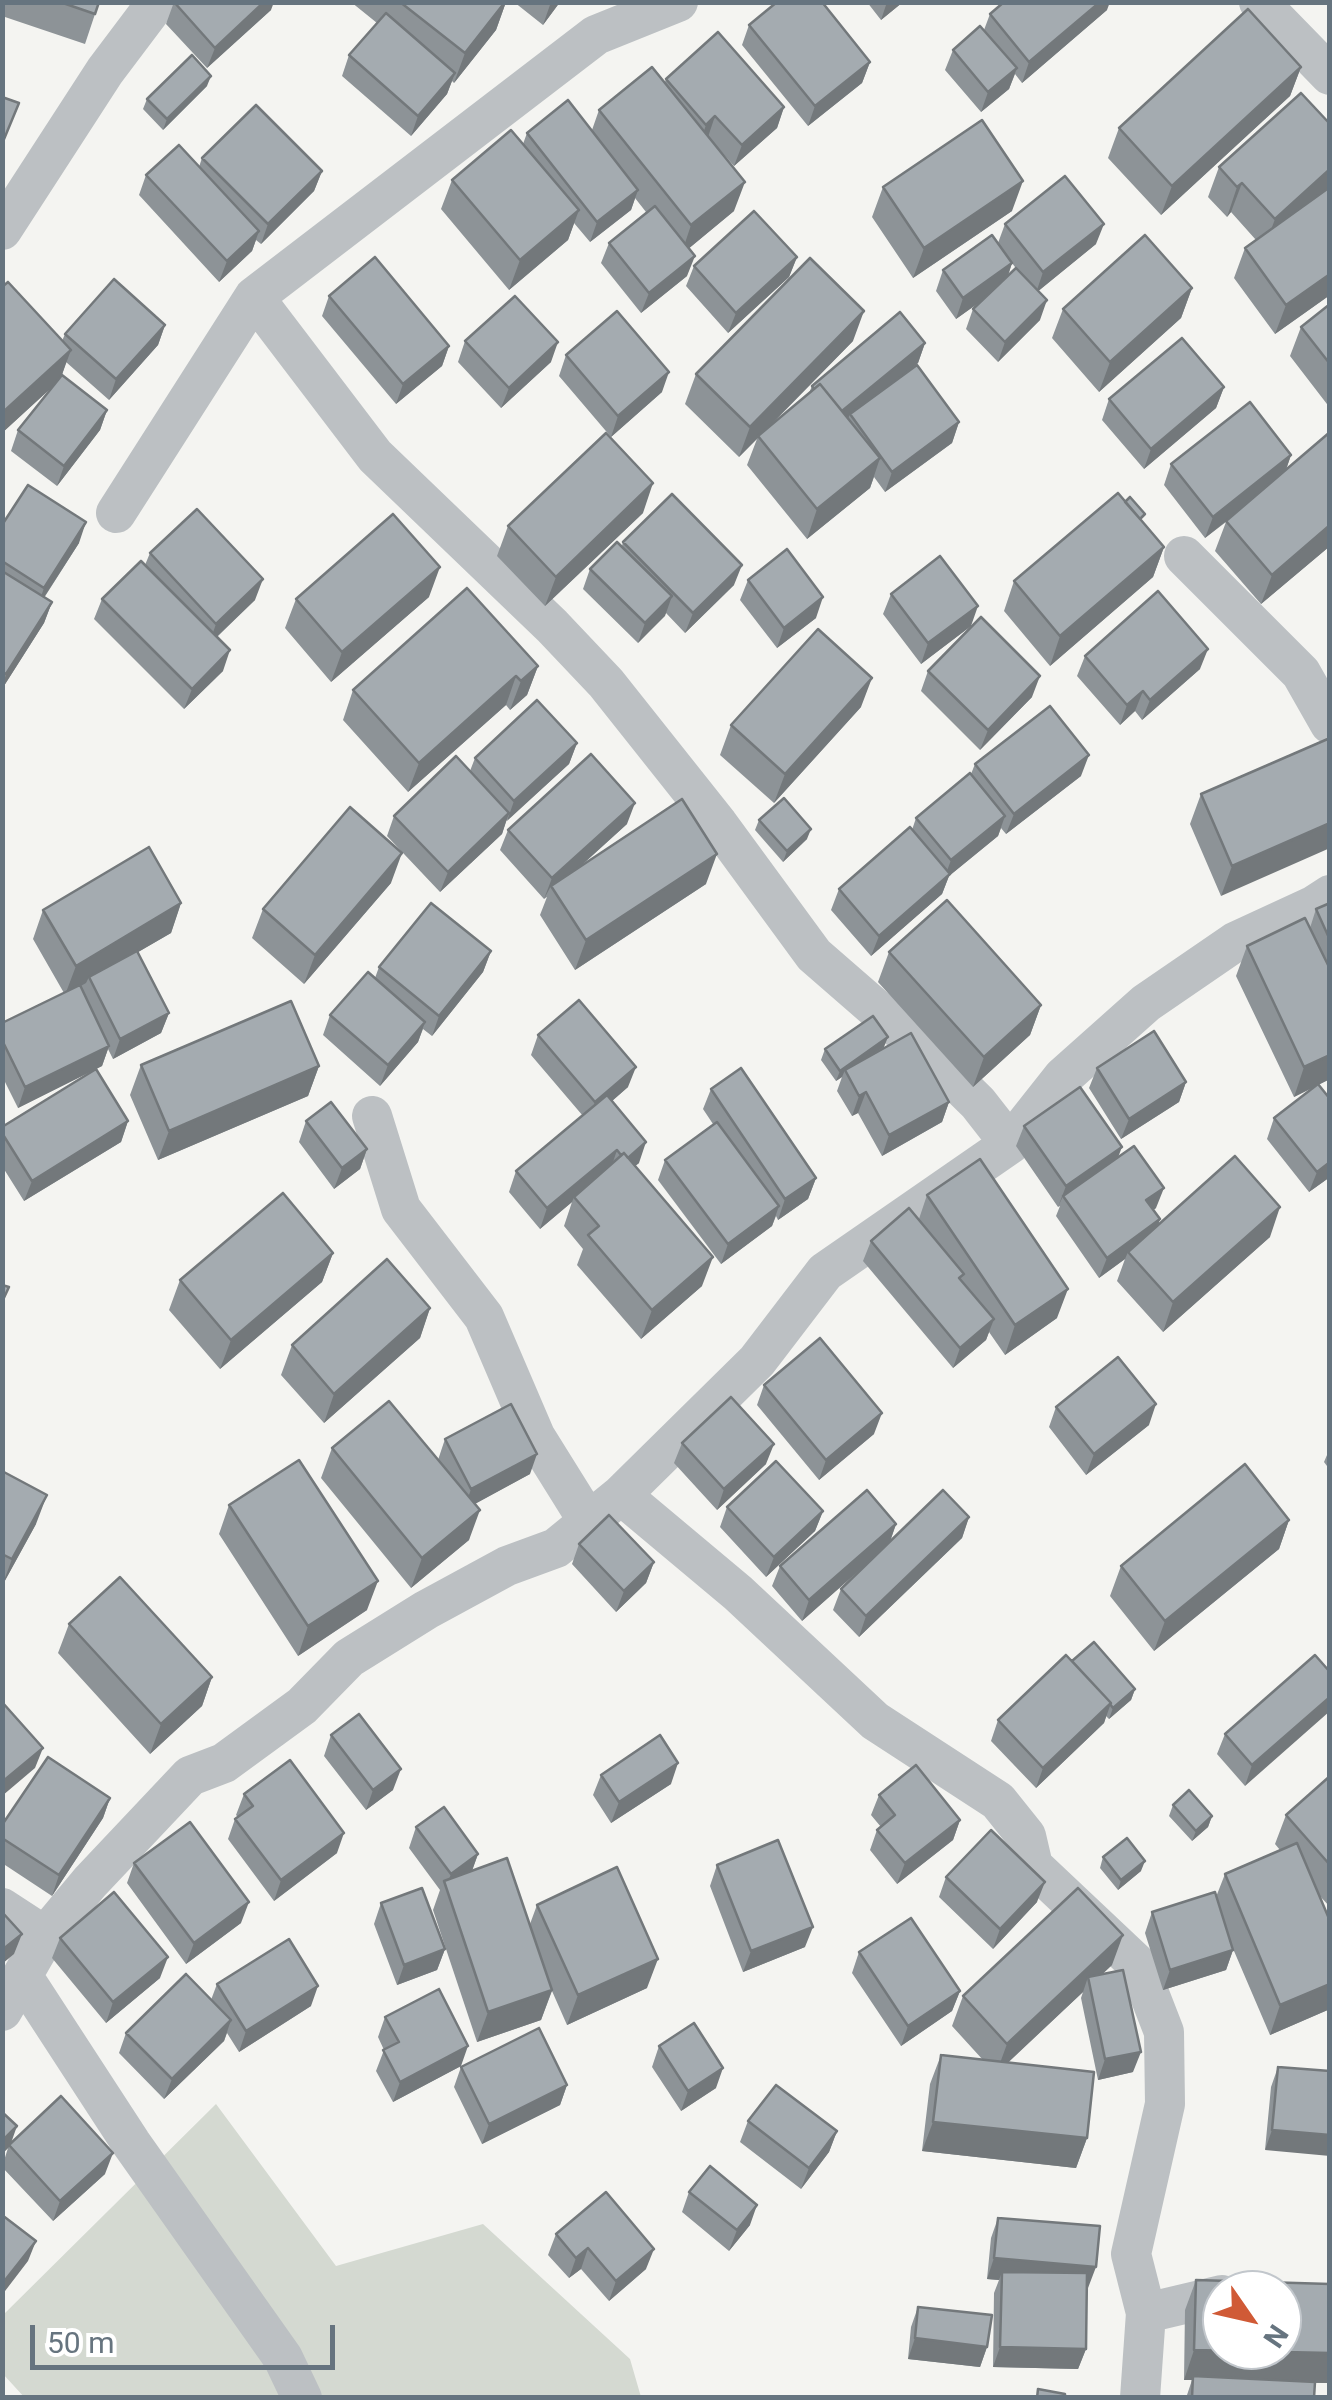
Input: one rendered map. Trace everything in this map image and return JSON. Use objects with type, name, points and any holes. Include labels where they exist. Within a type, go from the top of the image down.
[{"type":"street","points":[[2,230],[105,71],[157,2]]},
{"type":"street","points":[[116,513],[254,296],[596,35],[678,2]]},
{"type":"street","points":[[1259,2],[1330,75]]},
{"type":"street","points":[[254,296],[375,456],[552,626],[606,684],[718,824],[814,954],[929,1055],[978,1103],[1010,1144]]},
{"type":"street","points":[[1184,556],[1302,673],[1330,724]]},
{"type":"street","points":[[2,2011],[45,1936],[190,1776],[224,1763],[302,1706],[349,1658],[426,1610],[507,1566],[556,1548],[620,1495],[757,1362],[826,1272],[1010,1144],[1063,1077],[1146,1002],[1234,942],[1330,895]]},
{"type":"street","points":[[372,1116],[401,1209],[484,1317],[536,1436],[588,1521]]},
{"type":"street","points":[[620,1495],[738,1593],[874,1720],[998,1801],[1026,1836],[1034,1866],[1138,1966],[1164,2032],[1165,2104],[1131,2254],[1146,2314],[1140,2398]]},
{"type":"street","points":[[2,1908],[45,1936]]},
{"type":"street","points":[[23,1977],[131,2143],[283,2358],[302,2398]]},
{"type":"street","points":[[1146,2314],[1202,2300]]},
{"type":"shaded area","points":[[216,2104],[336,2266],[483,2224],[630,2359],[641,2397],[25,2398],[3,2374],[3,2315]]},
{"type":"building","points":[[60,2],[99,2],[95,14]]},
{"type":"building","points":[[174,2],[264,2],[215,48]]},
{"type":"building","points":[[400,2],[505,2],[465,53]]},
{"type":"building","points":[[777,2],[822,2],[870,62],[815,106],[749,25]]},
{"type":"building","points":[[1004,2],[1100,2],[1029,62],[990,14]]},
{"type":"building","points":[[1248,9],[1301,67],[1172,186],[1119,128]]},
{"type":"building","points":[[386,13],[455,73],[418,116],[349,55]]},
{"type":"building","points":[[980,26],[1017,68],[988,92],[953,50]]},
{"type":"building","points":[[718,32],[784,107],[742,145],[715,116],[706,125],[666,79]]},
{"type":"building","points":[[192,55],[211,76],[167,119],[147,99]]},
{"type":"building","points":[[652,67],[745,182],[691,225],[599,110]]},
{"type":"building","points":[[1301,93],[1330,124],[1330,169],[1275,219],[1242,183],[1237,187],[1219,167]]},
{"type":"building","points":[[2,97],[19,103],[2,144]]},
{"type":"building","points":[[568,100],[638,190],[597,222],[527,133]]},
{"type":"building","points":[[256,105],[322,171],[268,224],[202,158]]},
{"type":"building","points":[[982,120],[1023,181],[924,248],[883,187]]},
{"type":"building","points":[[511,130],[579,210],[520,260],[452,180]]},
{"type":"building","points":[[179,145],[259,231],[227,261],[146,175]]},
{"type":"building","points":[[1065,176],[1104,224],[1043,272],[1005,224]]},
{"type":"building","points":[[1330,187],[1330,274],[1286,305],[1245,248]]},
{"type":"building","points":[[655,206],[695,256],[649,293],[609,243]]},
{"type":"building","points":[[754,211],[797,257],[736,313],[694,266]]},
{"type":"building","points":[[992,235],[1012,263],[963,298],[943,270]]},
{"type":"building","points":[[1145,235],[1192,288],[1110,362],[1063,309]]},
{"type":"building","points":[[375,257],[449,346],[403,384],[329,296]]},
{"type":"building","points":[[810,258],[864,311],[750,427],[696,374]]},
{"type":"building","points":[[1016,268],[1047,300],[1005,342],[973,309]]},
{"type":"building","points":[[114,279],[165,325],[116,379],[65,334]]},
{"type":"building","points":[[8,282],[71,350],[2,413],[2,287]]},
{"type":"building","points":[[515,296],[558,342],[509,388],[465,341]]},
{"type":"building","points":[[1330,304],[1330,364],[1301,327]]},
{"type":"building","points":[[617,311],[669,372],[618,416],[566,355]]},
{"type":"building","points":[[900,312],[925,343],[842,411],[820,384],[814,389],[812,386]]},
{"type":"building","points":[[1182,338],[1224,387],[1151,449],[1109,399]]},
{"type":"building","points":[[917,365],[959,422],[892,472],[850,414]]},
{"type":"building","points":[[62,375],[107,410],[64,466],[18,430]]},
{"type":"building","points":[[820,384],[880,458],[817,509],[758,436]]},
{"type":"building","points":[[1250,402],[1291,455],[1213,517],[1171,464]]},
{"type":"building","points":[[1330,432],[1330,525],[1272,575],[1226,521]]},
{"type":"building","points":[[606,433],[653,483],[556,577],[508,526]]},
{"type":"building","points":[[28,485],[86,522],[44,588],[2,561],[2,525]]},
{"type":"building","points":[[1118,493],[1164,547],[1060,636],[1014,581]]},
{"type":"building","points":[[672,494],[742,565],[693,613],[623,542]]},
{"type":"building","points":[[1130,497],[1145,514],[1140,519],[1125,502]]},
{"type":"building","points":[[197,509],[263,579],[216,624],[150,553]]},
{"type":"building","points":[[393,514],[440,567],[342,652],[296,599]]},
{"type":"building","points":[[617,542],[672,596],[645,623],[590,569]]},
{"type":"building","points":[[787,549],[823,597],[784,628],[748,580]]},
{"type":"building","points":[[940,556],[978,606],[928,643],[891,594]]},
{"type":"building","points":[[141,561],[230,650],[192,689],[102,599]]},
{"type":"building","points":[[2,571],[52,602],[6,674],[2,672]]},
{"type":"building","points":[[467,588],[538,666],[521,681],[516,676],[419,763],[353,690]]},
{"type":"building","points":[[1158,591],[1208,649],[1150,700],[1143,691],[1127,705],[1085,656]]},
{"type":"building","points":[[981,617],[1040,676],[988,730],[928,671]]},
{"type":"building","points":[[818,629],[872,678],[785,774],[731,725]]},
{"type":"building","points":[[537,700],[577,743],[514,801],[475,758]]},
{"type":"building","points":[[1050,706],[1089,755],[1014,814],[975,764]]},
{"type":"building","points":[[1330,738],[1330,823],[1232,866],[1201,794]]},
{"type":"building","points":[[591,754],[635,803],[552,878],[508,830]]},
{"type":"building","points":[[456,756],[509,813],[448,872],[394,816]]},
{"type":"building","points":[[970,773],[1005,816],[951,860],[916,818]]},
{"type":"building","points":[[784,798],[811,829],[787,851],[759,820]]},
{"type":"building","points":[[682,799],[717,854],[586,940],[551,886]]},
{"type":"building","points":[[350,807],[402,853],[315,955],[263,909]]},
{"type":"building","points":[[910,827],[950,874],[879,936],[839,889]]},
{"type":"building","points":[[149,847],[181,903],[76,966],[43,910]]},
{"type":"building","points":[[947,900],[1041,1005],[984,1057],[889,952]]},
{"type":"building","points":[[431,903],[491,951],[439,1016],[379,967]]},
{"type":"building","points":[[1330,903],[1330,940],[1316,909]]},
{"type":"building","points":[[1305,918],[1330,969],[1330,1055],[1304,1067],[1247,946]]},
{"type":"building","points":[[137,951],[169,1013],[120,1039],[89,977]]},
{"type":"building","points":[[368,972],[425,1022],[388,1065],[330,1015]]},
{"type":"building","points":[[80,985],[109,1046],[25,1087],[2,1040],[2,1023]]},
{"type":"building","points":[[579,1000],[636,1067],[595,1102],[538,1035]]},
{"type":"building","points":[[291,1001],[319,1066],[169,1131],[141,1065]]},
{"type":"building","points":[[873,1016],[888,1037],[840,1071],[825,1049]]},
{"type":"building","points":[[1154,1031],[1186,1082],[1129,1119],[1097,1068]]},
{"type":"building","points":[[911,1033],[949,1102],[889,1135],[866,1092],[859,1096],[845,1070]]},
{"type":"building","points":[[741,1068],[816,1178],[785,1199],[711,1089]]},
{"type":"building","points":[[96,1069],[128,1121],[32,1181],[2,1127]]},
{"type":"building","points":[[1318,1084],[1330,1099],[1330,1162],[1317,1172],[1274,1118]]},
{"type":"building","points":[[1080,1087],[1122,1147],[1066,1186],[1024,1126]]},
{"type":"building","points":[[607,1095],[646,1142],[628,1158],[617,1150],[547,1208],[516,1171]]},
{"type":"building","points":[[331,1102],[367,1149],[342,1168],[306,1121]]},
{"type":"building","points":[[717,1122],[779,1206],[728,1244],[665,1160]]},
{"type":"building","points":[[1134,1146],[1164,1188],[1146,1200],[1160,1219],[1107,1258],[1063,1196]]},
{"type":"building","points":[[624,1153],[713,1257],[652,1310],[588,1235],[599,1226],[574,1197]]},
{"type":"building","points":[[1235,1156],[1280,1207],[1173,1302],[1128,1252]]},
{"type":"building","points":[[980,1159],[1068,1289],[1015,1325],[927,1195]]},
{"type":"building","points":[[283,1193],[333,1253],[231,1340],[180,1280]]},
{"type":"building","points":[[909,1208],[964,1274],[959,1278],[994,1319],[960,1348],[871,1241]]},
{"type":"building","points":[[387,1259],[430,1308],[334,1394],[292,1345]]},
{"type":"building","points":[[820,1338],[882,1413],[826,1460],[764,1385]]},
{"type":"building","points":[[1118,1357],[1156,1404],[1094,1454],[1056,1407]]},
{"type":"building","points":[[731,1397],[774,1444],[724,1489],[682,1443]]},
{"type":"building","points":[[389,1401],[480,1510],[422,1558],[332,1448]]},
{"type":"building","points":[[511,1404],[537,1454],[471,1489],[445,1439]]},
{"type":"building","points":[[299,1460],[378,1581],[308,1626],[229,1505]]},
{"type":"building","points":[[776,1461],[823,1511],[774,1557],[727,1507]]},
{"type":"building","points":[[1245,1464],[1289,1520],[1165,1621],[1121,1566]]},
{"type":"building","points":[[2,1471],[47,1495],[12,1559],[2,1554]]},
{"type":"building","points":[[867,1490],[896,1524],[809,1600],[780,1566]]},
{"type":"building","points":[[943,1490],[969,1517],[866,1616],[841,1589]]},
{"type":"building","points":[[609,1515],[654,1562],[624,1591],[579,1544]]},
{"type":"building","points":[[120,1577],[212,1677],[161,1724],[69,1624]]},
{"type":"building","points":[[1094,1642],[1135,1689],[1113,1708],[1072,1661]]},
{"type":"building","points":[[1066,1655],[1111,1703],[1043,1768],[998,1720]]},
{"type":"building","points":[[1315,1655],[1330,1672],[1330,1697],[1252,1765],[1225,1734]]},
{"type":"building","points":[[2,1702],[43,1748],[2,1782]]},
{"type":"building","points":[[359,1714],[401,1769],[373,1790],[331,1735]]},
{"type":"building","points":[[660,1735],[678,1763],[619,1802],[601,1775]]},
{"type":"building","points":[[48,1757],[110,1798],[59,1875],[2,1838],[2,1825]]},
{"type":"building","points":[[290,1760],[344,1833],[281,1880],[235,1819],[253,1806],[244,1794]]},
{"type":"building","points":[[916,1765],[960,1820],[905,1863],[877,1830],[895,1815],[879,1795]]},
{"type":"building","points":[[1330,1776],[1330,1865],[1286,1815]]},
{"type":"building","points":[[1189,1790],[1212,1816],[1196,1831],[1173,1805]]},
{"type":"building","points":[[444,1807],[478,1854],[451,1874],[416,1827]]},
{"type":"building","points":[[190,1822],[249,1902],[194,1943],[134,1863]]},
{"type":"building","points":[[991,1830],[1045,1882],[1000,1929],[946,1877]]},
{"type":"building","points":[[1127,1838],[1145,1861],[1121,1880],[1103,1857]]},
{"type":"building","points":[[778,1840],[813,1927],[751,1951],[717,1865]]},
{"type":"building","points":[[1297,1843],[1330,1921],[1330,1984],[1280,2005],[1225,1874]]},
{"type":"building","points":[[507,1858],[552,1990],[488,2012],[444,1881]]},
{"type":"building","points":[[617,1867],[658,1959],[578,1995],[537,1905]]},
{"type":"building","points":[[422,1888],[445,1949],[404,1965],[381,1903]]},
{"type":"building","points":[[1078,1888],[1123,1935],[1007,2044],[963,1996]]},
{"type":"building","points":[[114,1892],[168,1957],[113,2002],[60,1938]]},
{"type":"building","points":[[1215,1892],[1233,1950],[1170,1970],[1152,1912]]},
{"type":"building","points":[[2,1912],[22,1934],[2,1950]]},
{"type":"building","points":[[911,1918],[960,1991],[908,2026],[859,1952]]},
{"type":"building","points":[[289,1939],[318,1986],[246,2031],[217,1984]]},
{"type":"building","points":[[1123,1970],[1141,2052],[1105,2059],[1088,1977]]},
{"type":"building","points":[[186,1974],[231,2020],[172,2079],[126,2033]]},
{"type":"building","points":[[439,1989],[468,2046],[400,2082],[383,2050],[399,2042],[385,2017]]},
{"type":"building","points":[[694,2023],[723,2068],[688,2091],[659,2046]]},
{"type":"building","points":[[539,2028],[567,2085],[489,2124],[461,2067]]},
{"type":"building","points":[[941,2055],[1094,2072],[1087,2138],[933,2122]]},
{"type":"building","points":[[1278,2067],[1330,2071],[1330,2135],[1272,2130]]},
{"type":"building","points":[[776,2085],[837,2131],[809,2168],[748,2121]]},
{"type":"building","points":[[61,2096],[113,2153],[60,2201],[9,2145]]},
{"type":"building","points":[[2,2112],[17,2126],[2,2141]]},
{"type":"building","points":[[710,2166],[757,2205],[737,2230],[689,2192]]},
{"type":"building","points":[[606,2192],[654,2249],[616,2281],[588,2248],[576,2258],[556,2234]]},
{"type":"building","points":[[2,2215],[36,2241],[2,2284]]},
{"type":"building","points":[[998,2218],[1100,2226],[1096,2267],[994,2258]]},
{"type":"building","points":[[1002,2272],[1087,2273],[1086,2349],[1000,2347]]},
{"type":"building","points":[[1196,2280],[1202,2280],[1202,2350],[1194,2350]]},
{"type":"building","points":[[1302,2283],[1330,2284],[1330,2353],[1302,2352]]},
{"type":"building","points":[[918,2307],[992,2315],[987,2347],[915,2338]]},
{"type":"building","points":[[1193,2376],[1315,2382],[1314,2398],[1192,2398]]},
{"type":"building","points":[[1038,2389],[1065,2394],[1065,2398],[1037,2398]]}]
